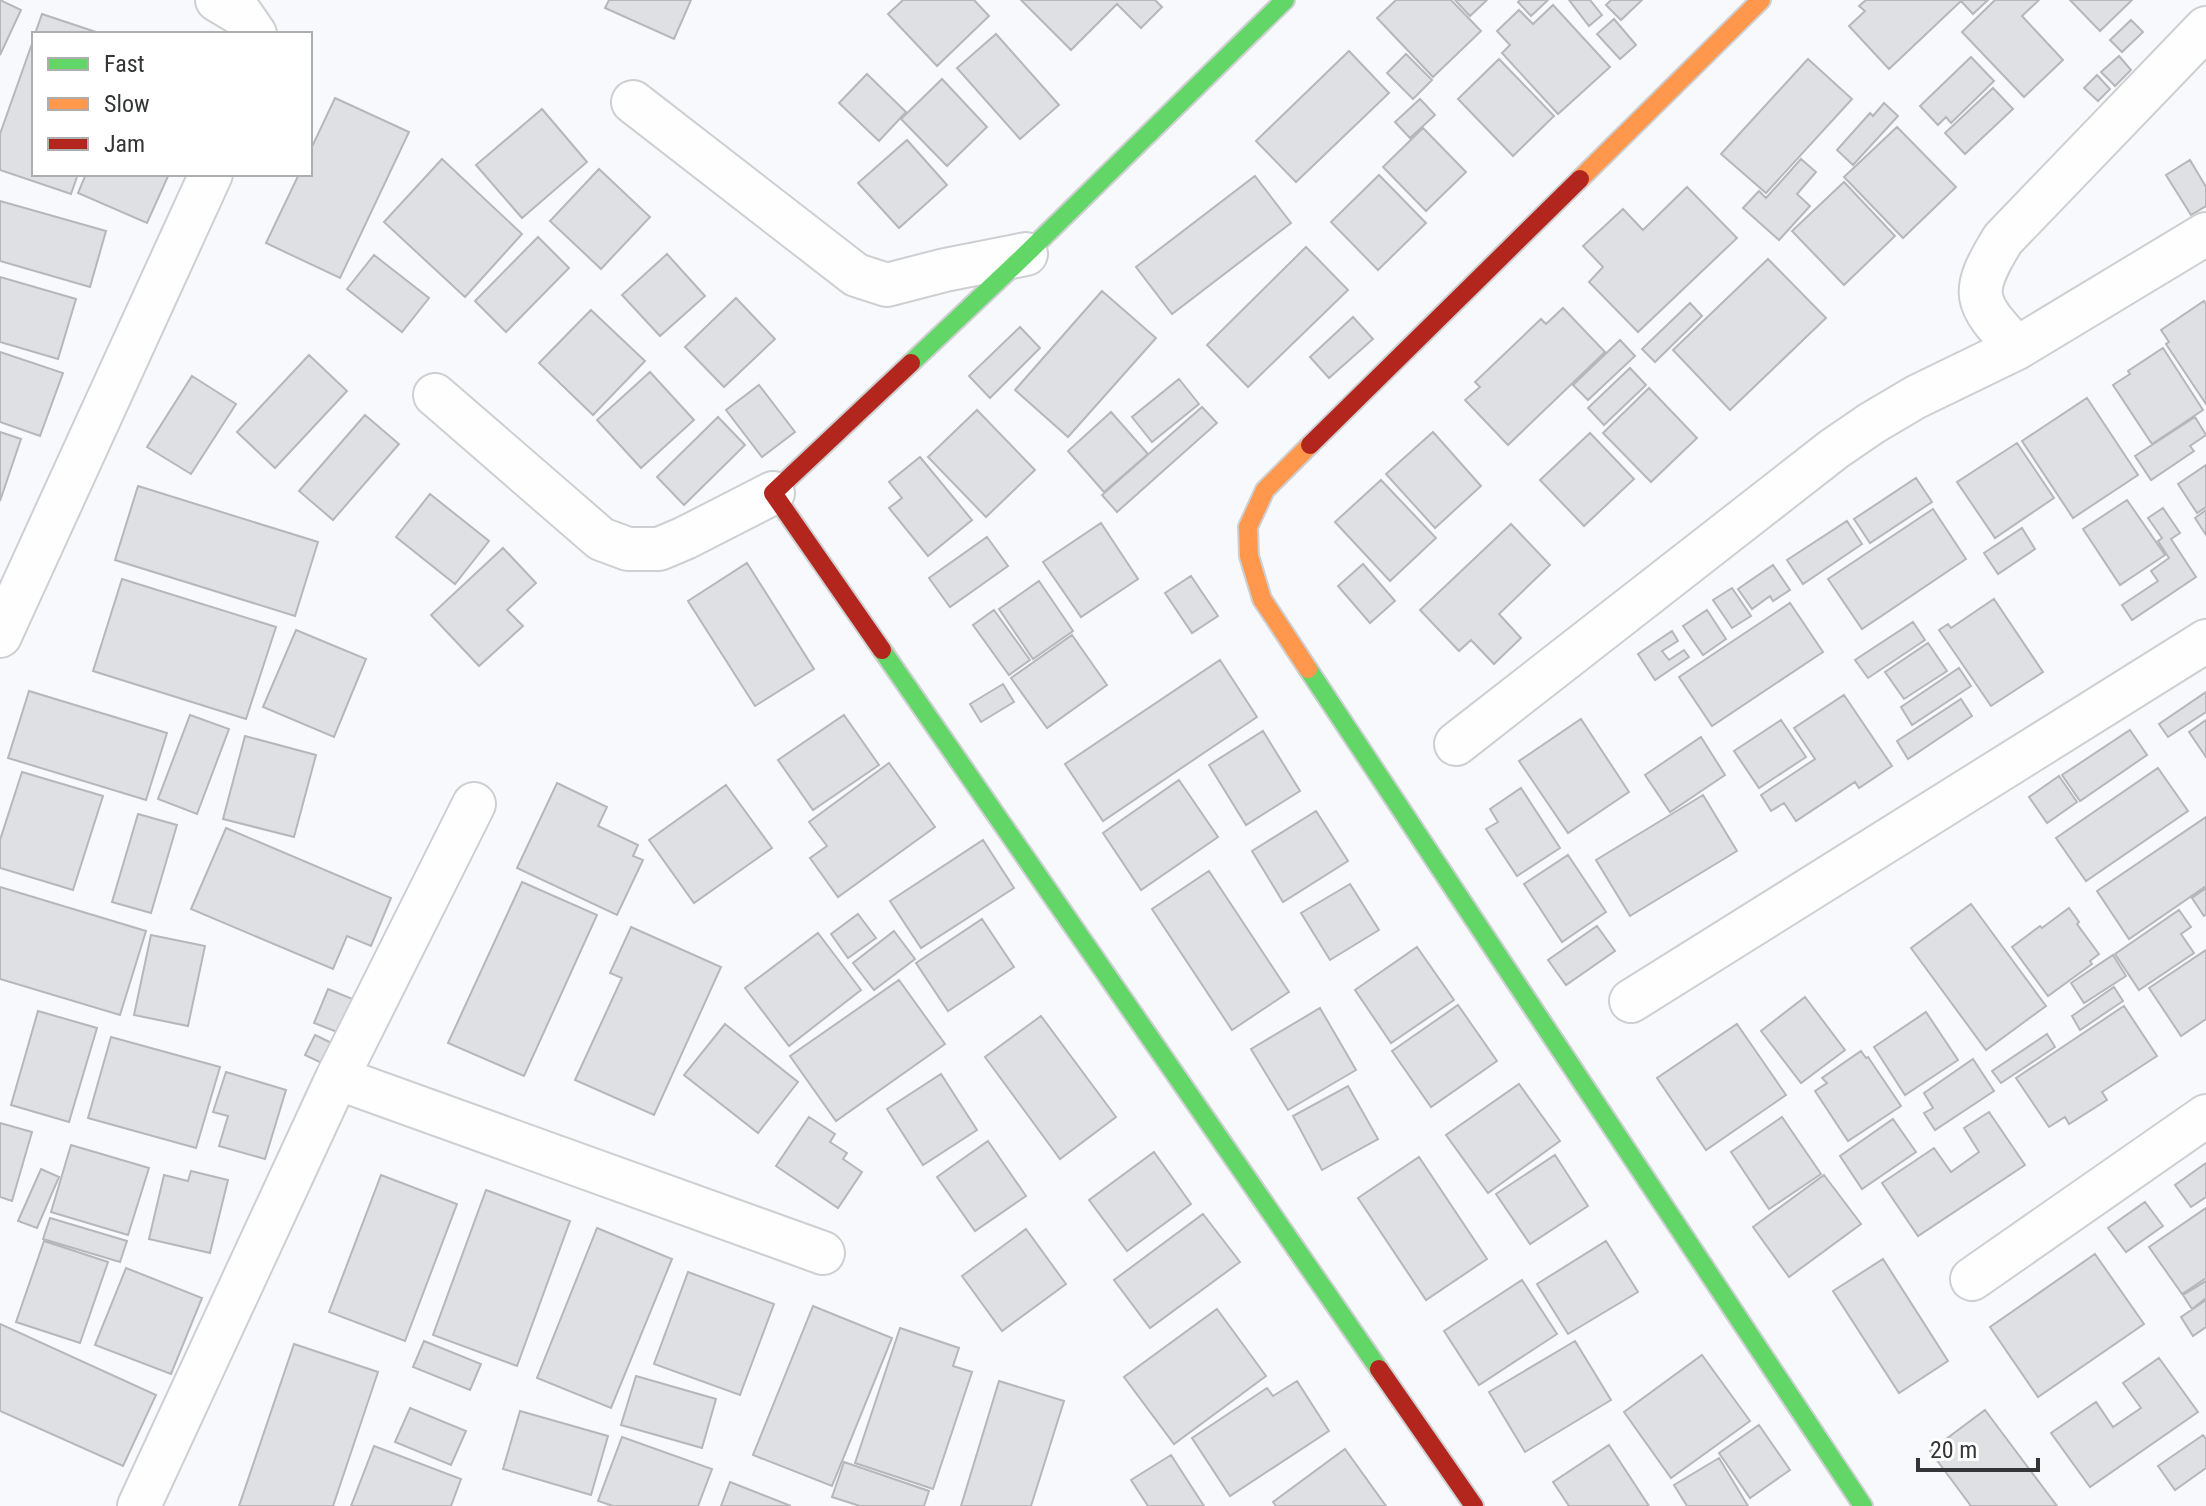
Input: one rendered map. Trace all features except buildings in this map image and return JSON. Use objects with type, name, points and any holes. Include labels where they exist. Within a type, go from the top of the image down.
[{"type":"street","points":[[217,0],[242,15],[254,32]]},
{"type":"street","points":[[435,395],[601,539],[628,549],[659,549],[685,538],[773,493],[1026,254],[1285,0]]},
{"type":"street","points":[[1761,0],[1265,490],[1248,527],[1249,556],[1262,599],[1863,1506]]},
{"type":"street","points":[[2017,348],[1988,317],[1979,292],[1986,267],[2003,239],[2206,28]]},
{"type":"street","points":[[633,102],[856,275],[887,285],[1026,254]]},
{"type":"street","points":[[0,636],[210,176]]},
{"type":"street","points":[[1456,744],[1834,449],[1872,423],[1916,397],[2017,348],[2206,234]]},
{"type":"street","points":[[773,493],[1474,1506]]},
{"type":"street","points":[[1631,1001],[2206,641]]},
{"type":"street","points":[[139,1506],[337,1078],[474,804]]},
{"type":"street","points":[[337,1078],[823,1253]]},
{"type":"street","points":[[1972,1279],[2206,1116]]},
{"type":"traffic: fast","points":[[911,363],[1285,0]]},
{"type":"traffic: fast","points":[[882,650],[1379,1369]]},
{"type":"traffic: fast","points":[[1308,669],[1863,1506]]},
{"type":"traffic: slow","points":[[1580,179],[1761,0]]},
{"type":"traffic: slow","points":[[1308,669],[1262,599],[1249,556],[1248,527],[1265,490],[1310,445]]},
{"type":"traffic: jam","points":[[1310,445],[1580,179]]},
{"type":"traffic: jam","points":[[882,650],[773,493],[911,363]]},
{"type":"traffic: jam","points":[[1379,1369],[1474,1506]]}]
